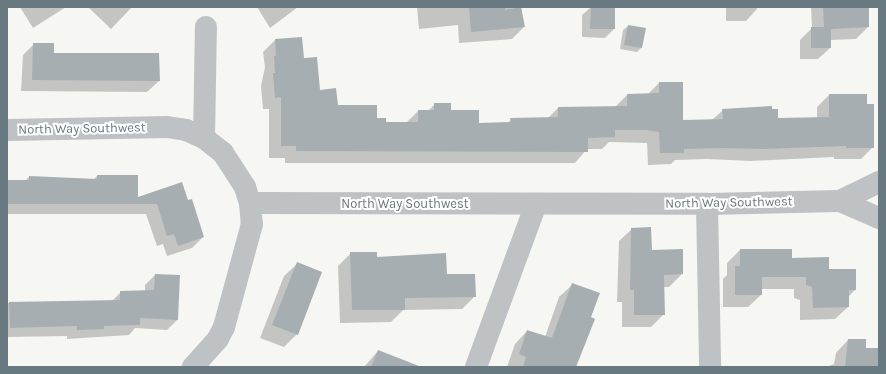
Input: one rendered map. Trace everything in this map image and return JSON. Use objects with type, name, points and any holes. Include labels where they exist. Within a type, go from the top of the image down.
[{"type":"street","points":[[204,138],[206,27]]},
{"type":"street","name":"North Way Southwest","points":[[7,130],[166,127],[186,130],[204,138],[227,159],[245,187],[250,204],[707,204],[840,201],[879,182]]},
{"type":"street","name":"North Way Southwest","points":[[840,201],[879,218]]},
{"type":"street","points":[[193,367],[218,339],[224,327],[248,244],[252,224],[250,204]]},
{"type":"street","points":[[476,367],[536,204]]},
{"type":"street","points":[[707,204],[710,367]]},
{"type":"building","points":[[469,7],[505,7],[505,10],[521,7],[525,27],[471,32]]},
{"type":"building","points":[[591,7],[615,7],[615,29],[590,29]]},
{"type":"building","points":[[823,7],[869,7],[869,27],[831,29],[831,48],[811,48],[811,27],[824,27]]},
{"type":"building","points":[[628,25],[646,28],[642,48],[624,45]]},
{"type":"building","points":[[302,37],[304,58],[317,57],[320,90],[336,88],[338,105],[377,105],[377,118],[386,118],[386,122],[418,122],[418,110],[434,110],[434,103],[451,103],[451,110],[479,110],[479,123],[511,122],[510,118],[558,117],[558,107],[627,106],[627,94],[659,93],[659,82],[683,82],[683,120],[723,119],[722,109],[772,106],[772,109],[778,109],[778,118],[829,117],[829,94],[867,94],[867,104],[874,104],[874,148],[846,148],[846,146],[763,149],[720,148],[684,149],[684,153],[660,153],[659,132],[647,130],[615,130],[615,137],[588,138],[588,152],[296,151],[296,146],[281,146],[281,97],[275,98],[273,73],[275,73],[274,56],[276,56],[275,39]]},
{"type":"building","points":[[33,43],[54,43],[54,53],[159,53],[160,81],[32,80]]},
{"type":"building","points":[[97,175],[138,175],[138,197],[182,182],[188,200],[192,199],[204,237],[178,246],[174,234],[167,236],[157,204],[8,204],[8,180],[29,180],[29,176],[97,179]]},
{"type":"building","points":[[651,227],[652,250],[683,249],[683,274],[664,275],[665,315],[634,315],[634,290],[630,290],[631,228]]},
{"type":"building","points":[[740,249],[792,249],[792,258],[829,257],[829,269],[856,269],[856,290],[849,290],[849,307],[813,308],[812,287],[806,285],[806,277],[762,277],[762,295],[735,295],[735,266],[740,266]]},
{"type":"building","points":[[350,252],[377,252],[377,257],[446,253],[447,274],[475,274],[476,297],[405,298],[405,310],[352,310]]},
{"type":"building","points":[[297,262],[322,272],[298,335],[272,325]]},
{"type":"building","points":[[155,274],[180,275],[178,320],[140,318],[140,325],[104,326],[104,329],[77,330],[77,326],[10,328],[9,302],[120,300],[120,291],[154,290]]},
{"type":"building","points":[[572,283],[600,293],[591,317],[595,319],[576,367],[523,367],[526,357],[519,354],[527,330],[552,338]]},
{"type":"building","points":[[848,339],[866,339],[866,348],[879,348],[879,367],[845,367]]},
{"type":"building","points":[[378,350],[419,366],[419,367],[371,367]]}]
